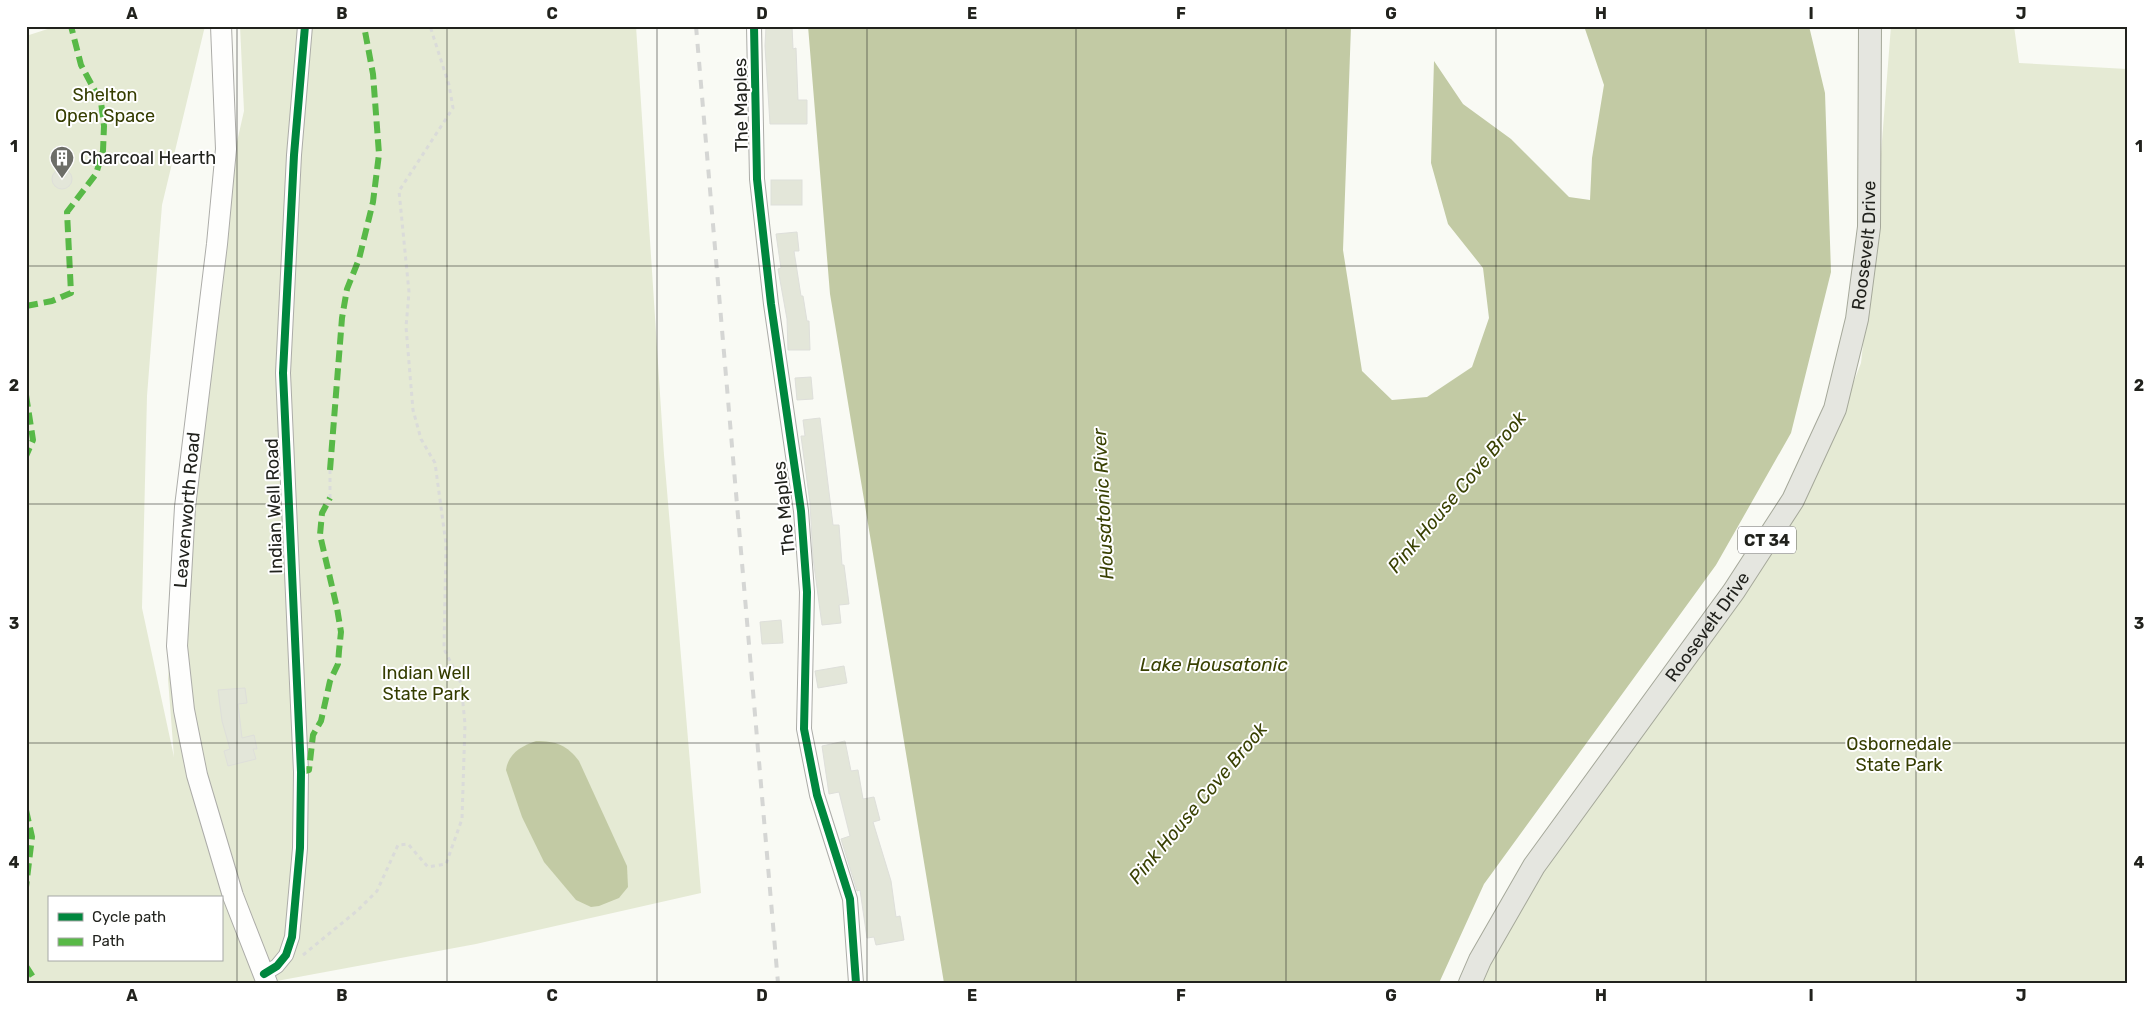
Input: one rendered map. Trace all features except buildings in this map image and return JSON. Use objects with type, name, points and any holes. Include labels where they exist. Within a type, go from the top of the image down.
[{"type":"main road","name":"Leavenworth Road","points":[[221,26],[226,149],[217,244],[184,507],[177,646],[184,710],[197,775],[233,896],[269,974]]},
{"type":"main road","name":"Roosevelt Drive","points":[[1470,983],[1480,960],[1534,866],[1734,591],[1793,500],[1835,409],[1857,319],[1869,227],[1870,26]]},
{"type":"street","name":"Indian Well Road","points":[[269,974],[286,955],[292,937],[300,848],[301,772],[283,373],[294,155],[305,26]]},
{"type":"street","name":"The Maples","points":[[754,26],[757,179],[771,304],[801,511],[807,592],[804,729],[817,795],[850,899],[856,983]]},
{"type":"path","points":[[269,974],[296,960],[358,910],[377,891],[398,845],[408,844],[428,867],[446,864],[462,820],[465,724],[461,682],[444,649],[446,544],[434,463],[420,439],[413,410],[406,327],[409,292],[406,248],[400,216],[399,191],[453,108],[449,85],[430,26]]},
{"type":"path","points":[[330,470],[330,498]]},
{"type":"green space","name":"Indian Well State Park","points":[[57,26],[205,26],[162,205],[147,396],[142,608],[174,757],[168,679],[179,534],[203,291],[244,111],[240,26],[636,26],[664,455],[701,893],[476,944],[266,983],[26,983],[26,36]]},
{"type":"green space","name":"Osbornedale State Park","points":[[1891,26],[2014,26],[2019,63],[2127,69],[2127,983],[1479,983],[1495,946],[1835,430],[1861,363],[1873,256]]},
{"type":"water","name":"Lake Housatonic","points":[[808,26],[1351,26],[1343,250],[1362,371],[1392,400],[1427,397],[1472,367],[1489,318],[1483,268],[1448,224],[1431,163],[1434,61],[1463,104],[1511,139],[1569,197],[1590,200],[1592,158],[1604,85],[1584,26],[1809,26],[1825,93],[1831,272],[1791,433],[1716,565],[1484,884],[1439,983],[944,983],[830,294]]},
{"type":"water","points":[[536,741],[560,745],[570,751],[579,761],[627,866],[628,887],[619,898],[591,907],[576,900],[544,862],[522,817],[506,770],[509,759],[516,751]]},
{"type":"railway","points":[[696,26],[778,983]]},
{"type":"marked path","points":[[26,306],[52,301],[71,293],[67,212],[96,174],[103,151],[104,126],[101,102],[81,65],[71,26]]},
{"type":"marked path","points":[[330,470],[342,318],[347,289],[359,259],[373,202],[379,154],[373,74],[364,26]]},
{"type":"marked path","points":[[26,395],[33,440],[26,456]]},
{"type":"marked path","points":[[301,772],[309,770],[313,735],[321,721],[330,681],[338,664],[341,632],[320,535],[322,513],[330,498]]},
{"type":"marked path","points":[[26,810],[32,837],[26,887]]},
{"type":"marked path","points":[[26,966],[33,977],[34,983]]},
{"type":"cycle path","points":[[264,974],[277,966],[286,955],[292,937],[300,848],[301,772],[283,373],[294,155],[305,26]]},
{"type":"cycle path","points":[[754,26],[757,179],[771,304],[801,511],[807,592],[804,729],[817,795],[850,899],[856,983]]},
{"type":"place","name":"Charcoal Hearth","points":[[62,179]]},
{"type":"park label","name":"Shelton Open Space","points":[[105,105]]},
{"type":"water label","name":"Pink House Cove Brook","points":[[1457,492]]},
{"type":"water label","name":"Housatonic River","points":[[1103,504]]},
{"type":"water label","name":"Pink House Cove Brook","points":[[1198,803]]}]
